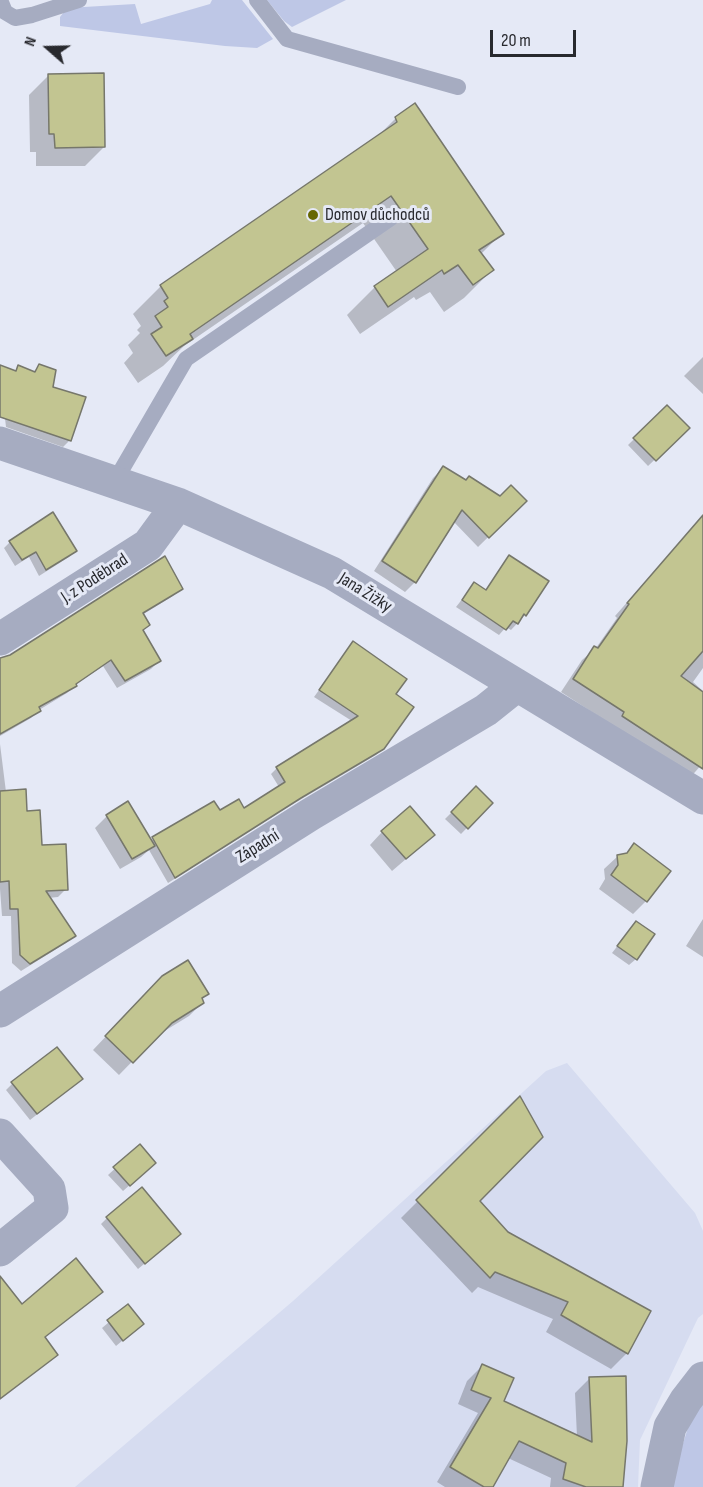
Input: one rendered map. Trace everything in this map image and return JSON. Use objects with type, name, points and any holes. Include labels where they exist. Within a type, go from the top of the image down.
[{"type":"street","name":"Jana Žižky","points":[[0,442],[178,504],[332,573],[703,798]]},
{"type":"street","name":"J. z Poděbrad","points":[[0,639],[148,545],[178,504]]},
{"type":"street","name":"Západní","points":[[0,1011],[282,832],[486,710],[516,686]]},
{"type":"street","points":[[0,1136],[50,1189],[52,1208],[0,1250]]},
{"type":"street","points":[[657,1487],[670,1427],[686,1400],[703,1378]]},
{"type":"lane","points":[[0,0],[5,12],[15,18],[79,0]]},
{"type":"lane","points":[[257,0],[287,39],[458,87]]},
{"type":"lane","points":[[115,482],[186,359],[391,218]]},
{"type":"shaded area","points":[[212,0],[242,0],[273,39],[257,48],[60,26],[60,17],[67,8],[135,4],[141,24],[210,4]]},
{"type":"shaded area","points":[[267,0],[346,0],[292,27]]},
{"type":"shaded area","points":[[567,1063],[695,1213],[703,1231],[703,1314],[698,1318],[640,1440],[638,1487],[75,1487],[293,1301],[546,1071]]},
{"type":"shaded area","points":[[703,1397],[703,1487],[673,1487],[678,1459],[694,1409]]},
{"type":"building","points":[[104,73],[105,147],[55,148],[54,134],[49,134],[48,74]]},
{"type":"building","name":"Domov důchodců","points":[[415,103],[504,234],[479,250],[494,270],[473,285],[458,265],[444,274],[442,270],[388,307],[374,286],[428,249],[391,196],[190,334],[193,339],[166,356],[151,334],[162,327],[155,316],[168,307],[164,301],[168,298],[160,285],[397,122],[395,117]]},
{"type":"building","points":[[39,364],[56,370],[53,387],[86,397],[71,441],[0,417],[0,365],[16,371],[18,365],[35,372]]},
{"type":"building","points":[[667,405],[690,428],[656,461],[633,438]]},
{"type":"building","points":[[443,466],[466,480],[469,476],[500,496],[511,485],[527,501],[489,538],[462,510],[416,583],[382,561]]},
{"type":"building","points":[[53,512],[77,551],[46,570],[36,552],[22,560],[9,541]]},
{"type":"building","points":[[703,515],[703,651],[681,676],[703,692],[703,769],[622,716],[624,712],[573,679],[594,646],[598,648],[629,604],[627,603]]},
{"type":"building","points":[[509,555],[549,581],[526,616],[524,614],[518,624],[513,621],[506,630],[462,600],[474,582],[486,590]]},
{"type":"building","points":[[165,556],[183,589],[143,613],[150,625],[143,630],[161,661],[125,681],[111,660],[76,684],[77,686],[39,707],[41,711],[0,734],[0,658],[10,655]]},
{"type":"building","points":[[353,641],[407,679],[396,694],[414,707],[384,749],[301,798],[175,878],[152,837],[214,801],[220,810],[239,799],[244,808],[285,782],[276,767],[358,716],[319,690]]},
{"type":"building","points":[[476,786],[493,803],[468,829],[451,812]]},
{"type":"building","points":[[26,789],[27,811],[40,810],[42,845],[66,844],[68,890],[46,891],[76,936],[30,964],[20,955],[18,909],[10,909],[9,881],[0,882],[0,791]]},
{"type":"building","points":[[128,801],[155,846],[132,859],[106,815]]},
{"type":"building","points":[[410,806],[435,835],[406,859],[381,831]]},
{"type":"building","points":[[634,843],[671,871],[647,902],[611,875],[618,865],[617,855],[627,853]]},
{"type":"building","points":[[636,921],[655,934],[637,960],[617,946]]},
{"type":"building","points":[[188,960],[209,994],[202,998],[204,1003],[172,1023],[133,1063],[105,1036],[162,976]]},
{"type":"building","points":[[57,1047],[83,1079],[37,1114],[11,1082]]},
{"type":"building","points":[[520,1096],[543,1137],[480,1201],[508,1232],[651,1311],[628,1354],[561,1315],[568,1302],[495,1272],[490,1278],[416,1200]]},
{"type":"building","points":[[140,1144],[156,1163],[130,1186],[113,1167]]},
{"type":"building","points":[[142,1187],[181,1234],[145,1264],[106,1217]]},
{"type":"building","points":[[76,1258],[103,1292],[45,1337],[58,1355],[0,1399],[0,1276],[22,1304]]},
{"type":"building","points":[[128,1304],[144,1324],[123,1341],[107,1320]]},
{"type":"building","points":[[482,1364],[514,1378],[504,1401],[592,1442],[589,1377],[626,1376],[627,1441],[623,1487],[586,1487],[563,1479],[566,1463],[519,1441],[493,1487],[484,1487],[450,1467],[491,1398],[471,1390]]},
{"type":"place","name":"Domov důchodců","points":[[313,215]]}]
